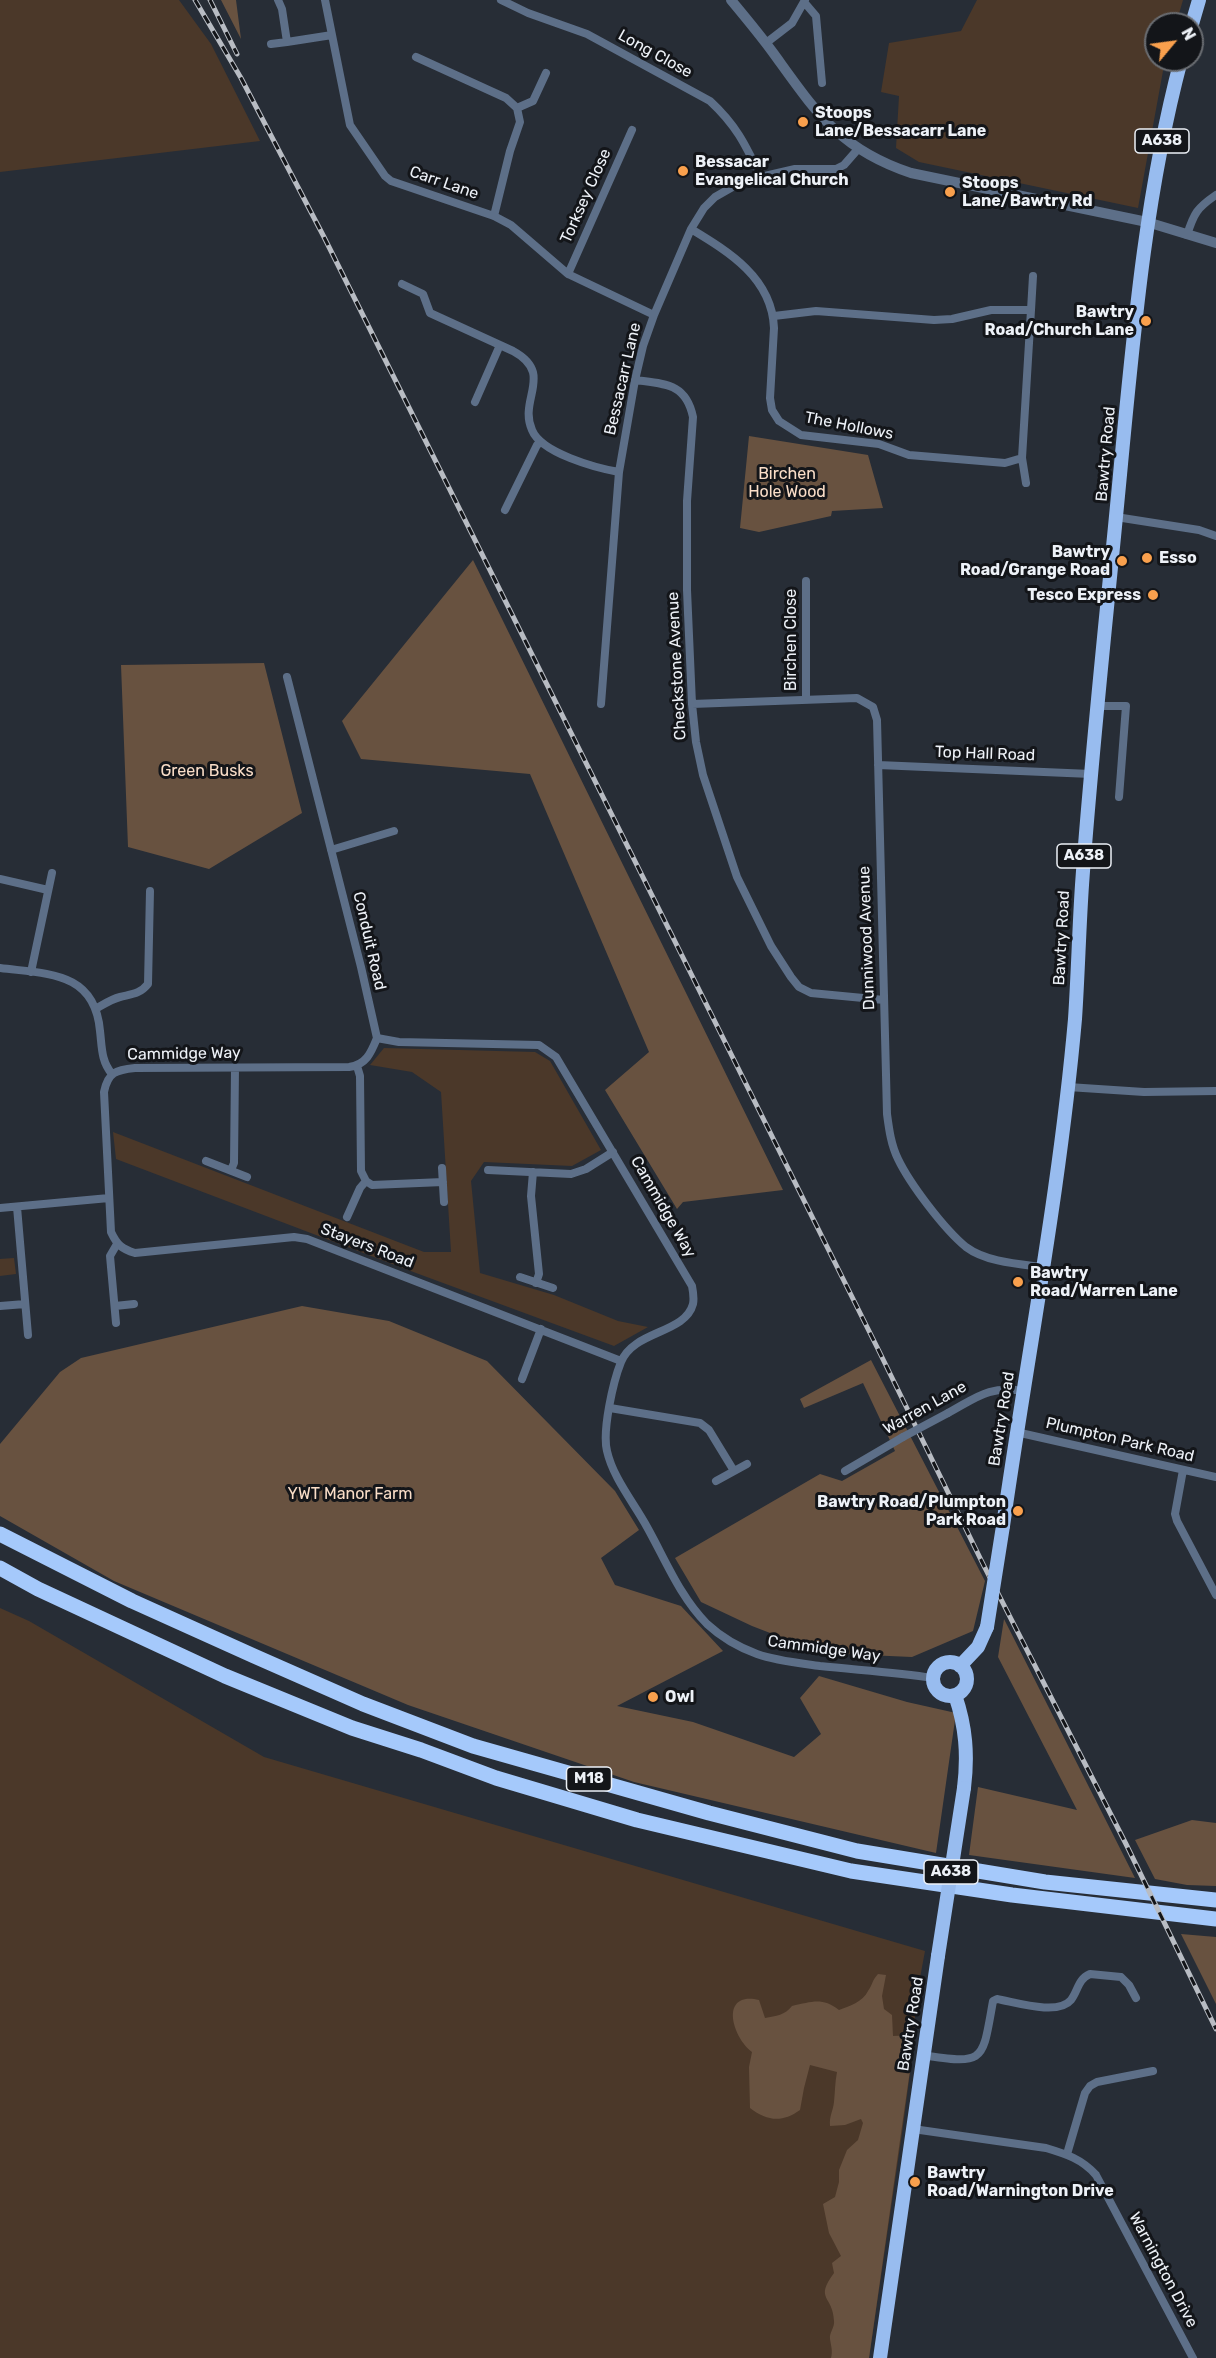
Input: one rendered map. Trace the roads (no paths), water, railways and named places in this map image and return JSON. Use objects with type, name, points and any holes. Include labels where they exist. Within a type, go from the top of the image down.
[{"type":"highway","name":"Bawtry Road","points":[[960,1666],[978,1647],[987,1627],[1068,1087],[1091,774],[1147,222],[1178,72]]},
{"type":"highway","name":"M18","points":[[0,1534],[132,1600],[363,1704],[473,1746],[709,1813],[857,1851],[1045,1882],[1216,1900]]},
{"type":"highway","name":"M18","points":[[0,1568],[38,1589],[215,1672],[352,1728],[421,1750],[496,1778],[637,1820],[851,1871],[1022,1896],[1216,1919]]},
{"type":"highway","points":[[950,1662],[960,1666],[966,1673],[966,1682],[962,1690],[955,1695],[947,1696],[939,1693],[934,1686],[933,1678],[935,1671],[943,1664],[950,1662]]},
{"type":"highway","name":"Bawtry Road","points":[[880,2358],[922,2055],[964,1788],[967,1761],[966,1735],[955,1695]]},
{"type":"street","points":[[278,0],[282,9],[287,42]]},
{"type":"street","name":"Carr Lane","points":[[325,0],[350,125],[385,176],[428,195],[494,216],[520,231],[568,274],[654,315]]},
{"type":"street","name":"Long Close","points":[[501,0],[528,13],[587,34],[710,101],[739,133],[760,175]]},
{"type":"street","points":[[731,0],[766,43],[819,116],[858,149],[879,160],[910,173],[1147,222],[1216,243]]},
{"type":"street","points":[[766,43],[792,23],[804,1],[816,16],[822,83]]},
{"type":"street","points":[[272,44],[332,35]]},
{"type":"street","points":[[416,57],[506,98],[517,108],[519,129],[510,151],[494,216]]},
{"type":"street","points":[[517,108],[533,100],[546,72]]},
{"type":"street","name":"Torksey Close","points":[[568,274],[632,130]]},
{"type":"street","name":"Bessacarr Lane","points":[[601,704],[619,472],[635,380],[643,346],[654,315],[691,229],[704,208],[715,197],[743,181],[760,175],[795,170],[836,169],[844,165],[858,149]]},
{"type":"street","points":[[1187,235],[1194,213],[1216,195]]},
{"type":"street","name":"The Hollows","points":[[691,229],[732,255],[759,282],[774,316],[770,398],[772,410],[779,421],[801,435],[879,444],[909,454],[1005,462],[1022,458]]},
{"type":"street","points":[[1026,483],[1022,458],[1033,276]]},
{"type":"street","points":[[402,284],[423,294],[430,313],[522,356],[530,364],[535,384],[528,409],[529,421],[532,430],[541,442],[568,456],[619,472]]},
{"type":"street","points":[[774,316],[816,311],[934,320],[952,319],[991,310],[1031,310]]},
{"type":"street","points":[[475,402],[500,345]]},
{"type":"street","name":"Checkstone Avenue","points":[[635,380],[668,385],[679,390],[686,396],[693,417],[687,541],[692,704],[696,742],[703,775],[737,877],[771,946],[799,987],[811,993],[884,1000]]},
{"type":"street","points":[[505,510],[537,445],[541,442]]},
{"type":"street","points":[[1116,517],[1199,530],[1216,536]]},
{"type":"street","name":"Birchen Close","points":[[806,581],[806,699]]},
{"type":"street","name":"Conduit Road","points":[[287,677],[377,1038]]},
{"type":"street","name":"Dunniwood Avenue","points":[[692,704],[857,698],[873,707],[877,720],[889,1135],[902,1166],[945,1224],[967,1247],[990,1258],[1042,1267]]},
{"type":"street","points":[[1098,706],[1126,706],[1119,797]]},
{"type":"street","name":"Top Hall Road","points":[[878,765],[1091,774]]},
{"type":"street","points":[[331,850],[394,831]]},
{"type":"street","points":[[31,972],[52,873]]},
{"type":"street","points":[[0,879],[48,890]]},
{"type":"street","points":[[97,1008],[120,997],[136,994],[148,984],[150,891]]},
{"type":"street","points":[[0,968],[70,980],[85,990],[97,1008],[104,1062],[112,1074]]},
{"type":"street","points":[[377,1038],[365,1061],[357,1066],[360,1076],[361,1171],[366,1181],[372,1185],[443,1182]]},
{"type":"street","name":"Cammidge Way","points":[[377,1038],[399,1042],[539,1045],[556,1057],[692,1286],[694,1303],[688,1315],[677,1323],[639,1341],[630,1348],[621,1361],[605,1439],[612,1466],[673,1574],[706,1623],[728,1641],[758,1655],[795,1663],[933,1678]]},
{"type":"street","name":"Cammidge Way","points":[[109,1198],[104,1092],[106,1081],[112,1074],[135,1068],[357,1066]]},
{"type":"street","points":[[231,1170],[234,1163],[235,1068]]},
{"type":"street","points":[[1068,1087],[1144,1092],[1216,1091]]},
{"type":"street","points":[[488,1170],[571,1174],[586,1169],[613,1152]]},
{"type":"street","points":[[206,1161],[247,1177]]},
{"type":"street","points":[[442,1168],[444,1202]]},
{"type":"street","points":[[533,1172],[531,1196],[539,1274],[537,1283]]},
{"type":"street","points":[[347,1217],[366,1181]]},
{"type":"street","points":[[0,1208],[109,1198],[111,1232],[117,1244],[110,1256],[116,1323]]},
{"type":"street","points":[[17,1207],[28,1335]]},
{"type":"street","name":"Stayers Road","points":[[117,1244],[135,1253],[294,1237],[307,1239],[621,1361]]},
{"type":"street","points":[[519,1277],[552,1288]]},
{"type":"street","points":[[115,1306],[134,1304]]},
{"type":"street","points":[[0,1306],[25,1305]]},
{"type":"street","points":[[522,1379],[541,1329]]},
{"type":"street","name":"Warren Lane","points":[[845,1471],[989,1390],[1004,1388],[1024,1391]]},
{"type":"street","points":[[610,1408],[700,1423],[709,1430],[734,1471]]},
{"type":"street","name":"Plumpton Park Road","points":[[1016,1432],[1216,1477]]},
{"type":"street","points":[[716,1481],[747,1464]]},
{"type":"street","points":[[1183,1470],[1175,1514],[1216,1595]]},
{"type":"street","points":[[922,2055],[969,2060],[980,2053],[986,2042],[993,2001],[997,1999],[1048,2008],[1059,2007],[1070,2001],[1081,1980],[1089,1974],[1121,1977],[1129,1985],[1136,1998]]},
{"type":"street","points":[[1067,2154],[1085,2093],[1090,2086],[1097,2082],[1153,2071]]},
{"type":"street","name":"Warnington Drive","points":[[913,2129],[1046,2148],[1067,2154],[1089,2168],[1096,2175],[1193,2358]]},
{"type":"railway","points":[[195,0],[241,78],[324,237],[984,1566],[1126,1844],[1216,2029]]},
{"type":"railway","points":[[210,0],[237,54]]},
{"type":"place","name":"Stoops Lane/Bessacarr Lane","points":[[803,122]]},
{"type":"place","name":"Bessacar Evangelical Church","points":[[683,171]]},
{"type":"place","name":"Stoops Lane/Bawtry Rd","points":[[950,192]]},
{"type":"place","name":"Bawtry Road/Church Lane","points":[[1146,321]]},
{"type":"place","name":"Esso","points":[[1147,558]]},
{"type":"place","name":"Bawtry Road/Grange Road","points":[[1122,561]]},
{"type":"place","name":"Tesco Express","points":[[1153,595]]},
{"type":"place","name":"Bawtry Road/Warren Lane","points":[[1018,1282]]},
{"type":"place","name":"Bawtry Road/Plumpton Park Road","points":[[1018,1511]]},
{"type":"place","name":"Owl","points":[[653,1697]]},
{"type":"place","name":"Bawtry Road/Warnington Drive","points":[[915,2182]]},
{"type":"park label","name":"Birchen Hole Wood","points":[[787,483]]},
{"type":"park label","name":"Green Busks","points":[[207,771]]},
{"type":"park label","name":"YWT Manor Farm","points":[[350,1494]]}]
